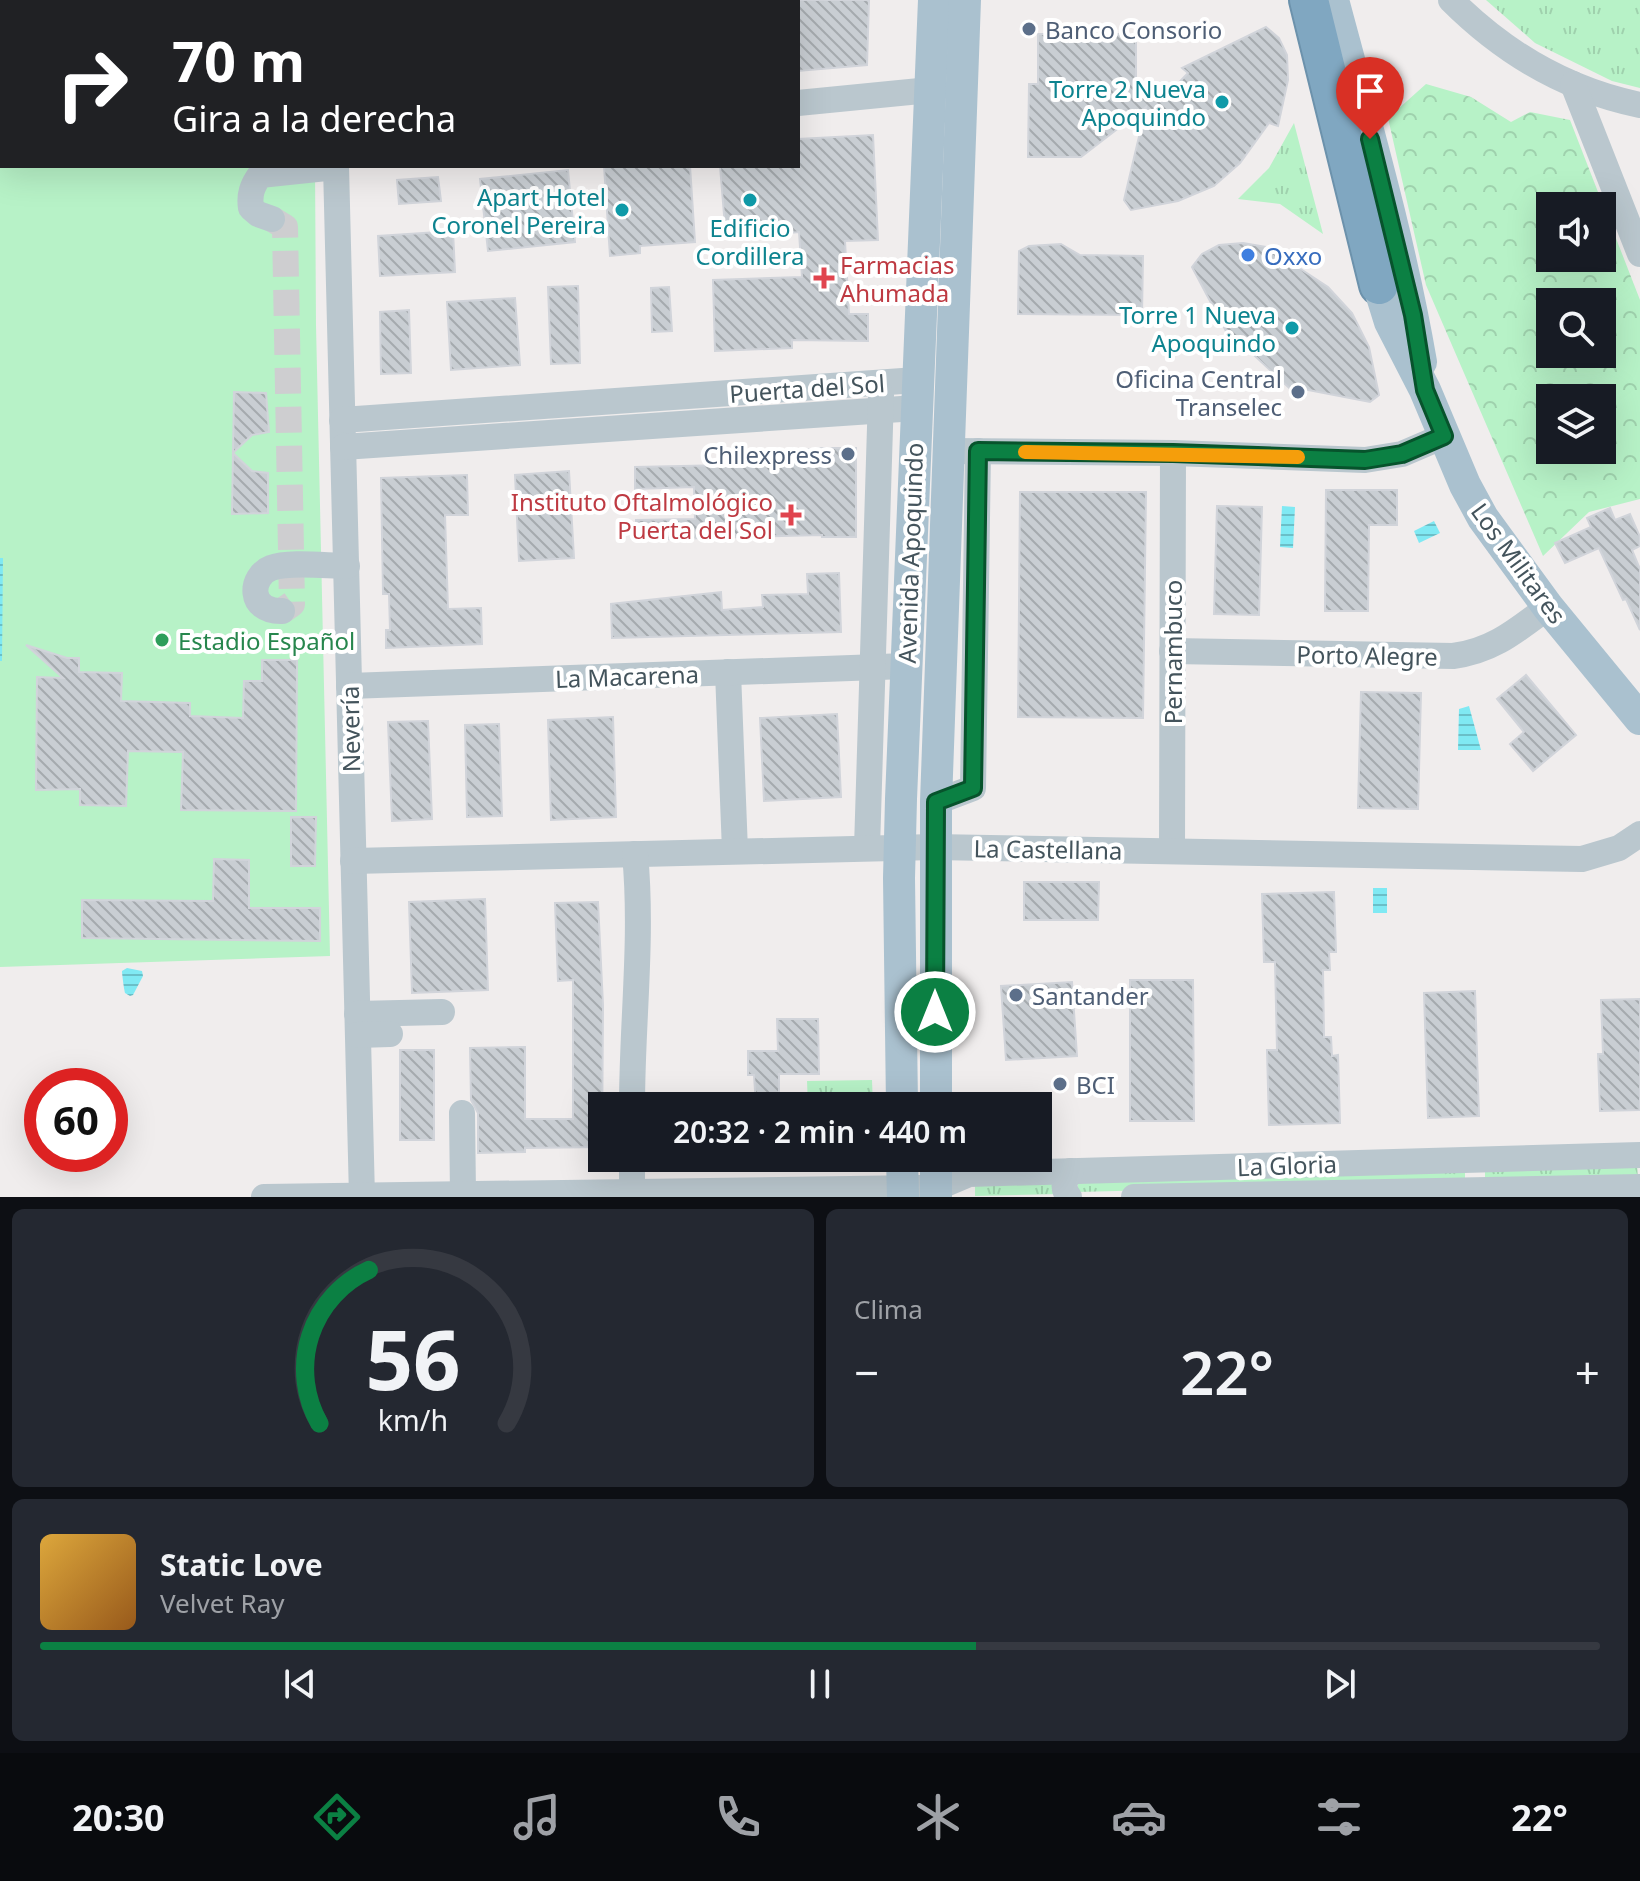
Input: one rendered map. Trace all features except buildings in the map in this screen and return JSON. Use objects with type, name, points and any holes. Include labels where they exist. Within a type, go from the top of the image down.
[{"type":"highway","points":[[1309,0],[1379,285]]},
{"type":"main road","name":"Avenida Apoquindo","points":[[902,1092],[900,847],[934,0]]},
{"type":"main road","name":"Avenida Apoquindo","points":[[936,1092],[934,847],[964,451],[965,0]]},
{"type":"main road","name":"Los Militares","points":[[1293,0],[1341,173],[1390,322],[1425,390],[1465,485],[1483,518],[1548,607],[1640,719]]},
{"type":"main road","name":"Los Militares","points":[[1333,0],[1413,315],[1425,390]]},
{"type":"street","points":[[1451,0],[1491,37],[1517,55],[1573,84],[1640,105]]},
{"type":"street","points":[[1573,84],[1640,254]]},
{"type":"street","points":[[800,103],[930,90]]},
{"type":"street","points":[[272,219],[251,208],[249,198],[260,175],[326,168]]},
{"type":"street","name":"Nevería","points":[[336,168],[362,1196]]},
{"type":"street","points":[[867,848],[881,383]]},
{"type":"street","name":"Puerta del Sol","points":[[342,420],[881,383],[917,394]]},
{"type":"street","name":"Puerta del Sol","points":[[343,447],[880,411],[917,394]]},
{"type":"street","name":"Puerta del Sol","points":[[696,396],[697,423]]},
{"type":"street","points":[[529,407],[529,434]]},
{"type":"street","points":[[964,451],[1384,459],[1420,448],[1444,436]]},
{"type":"street","name":"Pernambuco","points":[[1172,851],[1173,453]]},
{"type":"street","points":[[282,611],[267,611],[260,606],[256,596],[257,583],[264,571],[276,566],[347,566]]},
{"type":"street","name":"Porto Alegre","points":[[1172,651],[1467,655],[1504,640],[1548,607]]},
{"type":"street","name":"La Macarena","points":[[349,686],[906,666]]},
{"type":"street","points":[[728,672],[735,851]]},
{"type":"street","name":"La Castellana","points":[[353,861],[900,847],[1582,859],[1619,848],[1640,834]]},
{"type":"street","points":[[632,1092],[632,1033],[639,944],[635,854]]},
{"type":"street","points":[[357,1025],[442,1012]]},
{"type":"street","points":[[357,1025],[390,1034]]},
{"type":"street","points":[[459,1195],[462,1113]]},
{"type":"street","name":"La Gloria","points":[[264,1197],[829,1193],[903,1181],[942,1185],[969,1174],[1070,1184],[1474,1159],[1640,1155]]},
{"type":"street","points":[[1474,1159],[1475,1190]]},
{"type":"street","points":[[632,1172],[632,1192]]},
{"type":"street","name":"La Gloria","points":[[1134,1197],[1640,1187]]},
{"type":"green space","points":[[1486,0],[1640,0],[1640,88],[1612,81],[1535,43]]},
{"type":"green space","points":[[1426,84],[1471,97],[1511,122],[1530,112],[1570,120],[1598,192],[1536,192],[1536,272],[1616,272],[1616,238],[1640,300],[1640,499],[1589,512],[1543,556],[1426,285],[1388,118]]},
{"type":"green space","points":[[1294,123],[1323,234],[1280,204],[1238,199],[1269,168]]},
{"type":"green space","name":"Estadio Español","points":[[0,168],[315,168],[330,956],[0,967]]},
{"type":"green space","points":[[872,1080],[872,1092],[807,1092],[807,1081]]},
{"type":"green space","points":[[1637,1165],[1638,1179],[1485,1182],[1485,1169]]},
{"type":"green space","points":[[1465,1170],[1465,1182],[1078,1192],[1078,1179]]},
{"type":"green space","points":[[1060,1179],[1061,1194],[975,1196],[975,1182]]},
{"type":"water","points":[[1282,506],[1295,507],[1293,548],[1280,547]]},
{"type":"water","points":[[1434,521],[1440,533],[1419,543],[1414,531]]},
{"type":"water","points":[[0,558],[3,558],[2,661],[0,661]]},
{"type":"water","points":[[1469,706],[1481,750],[1458,750],[1459,709]]},
{"type":"water","points":[[1373,888],[1387,888],[1387,913],[1373,913]]},
{"type":"water","points":[[127,968],[142,971],[143,976],[130,996],[125,993],[122,975]]},
{"type":"tunnel","points":[[272,219],[285,227],[292,604],[282,611]]},
{"type":"slow traffic","points":[[1025,452],[1298,457]]},
{"type":"place","name":"Banco Consorio","points":[[1029,29]]},
{"type":"place","name":"Torre 2 Nueva Apoquindo","points":[[1222,102]]},
{"type":"place","name":"Edificio Cordillera","points":[[750,200]]},
{"type":"place","name":"Apart Hotel Coronel Pereira","points":[[622,210]]},
{"type":"place","name":"Oxxo","points":[[1248,255]]},
{"type":"place","name":"Farmacias Ahumada","points":[[824,278]]},
{"type":"place","name":"Torre 1 Nueva Apoquindo","points":[[1292,328]]},
{"type":"place","name":"Oficina Central Transelec","points":[[1298,392]]},
{"type":"place","name":"Chilexpress","points":[[848,454]]},
{"type":"place","name":"Instituto Oftalmológico Puerta del Sol","points":[[791,515]]},
{"type":"place","name":"Estadio Español","points":[[162,640]]},
{"type":"place","name":"Santander","points":[[1016,995]]},
{"type":"place","name":"BCI","points":[[1060,1084]]},
{"type":"route","points":[[935,1012],[936,802],[973,788],[978,451],[1173,453],[1365,460],[1402,454],[1444,436],[1425,390],[1413,315],[1370,139]]}]
